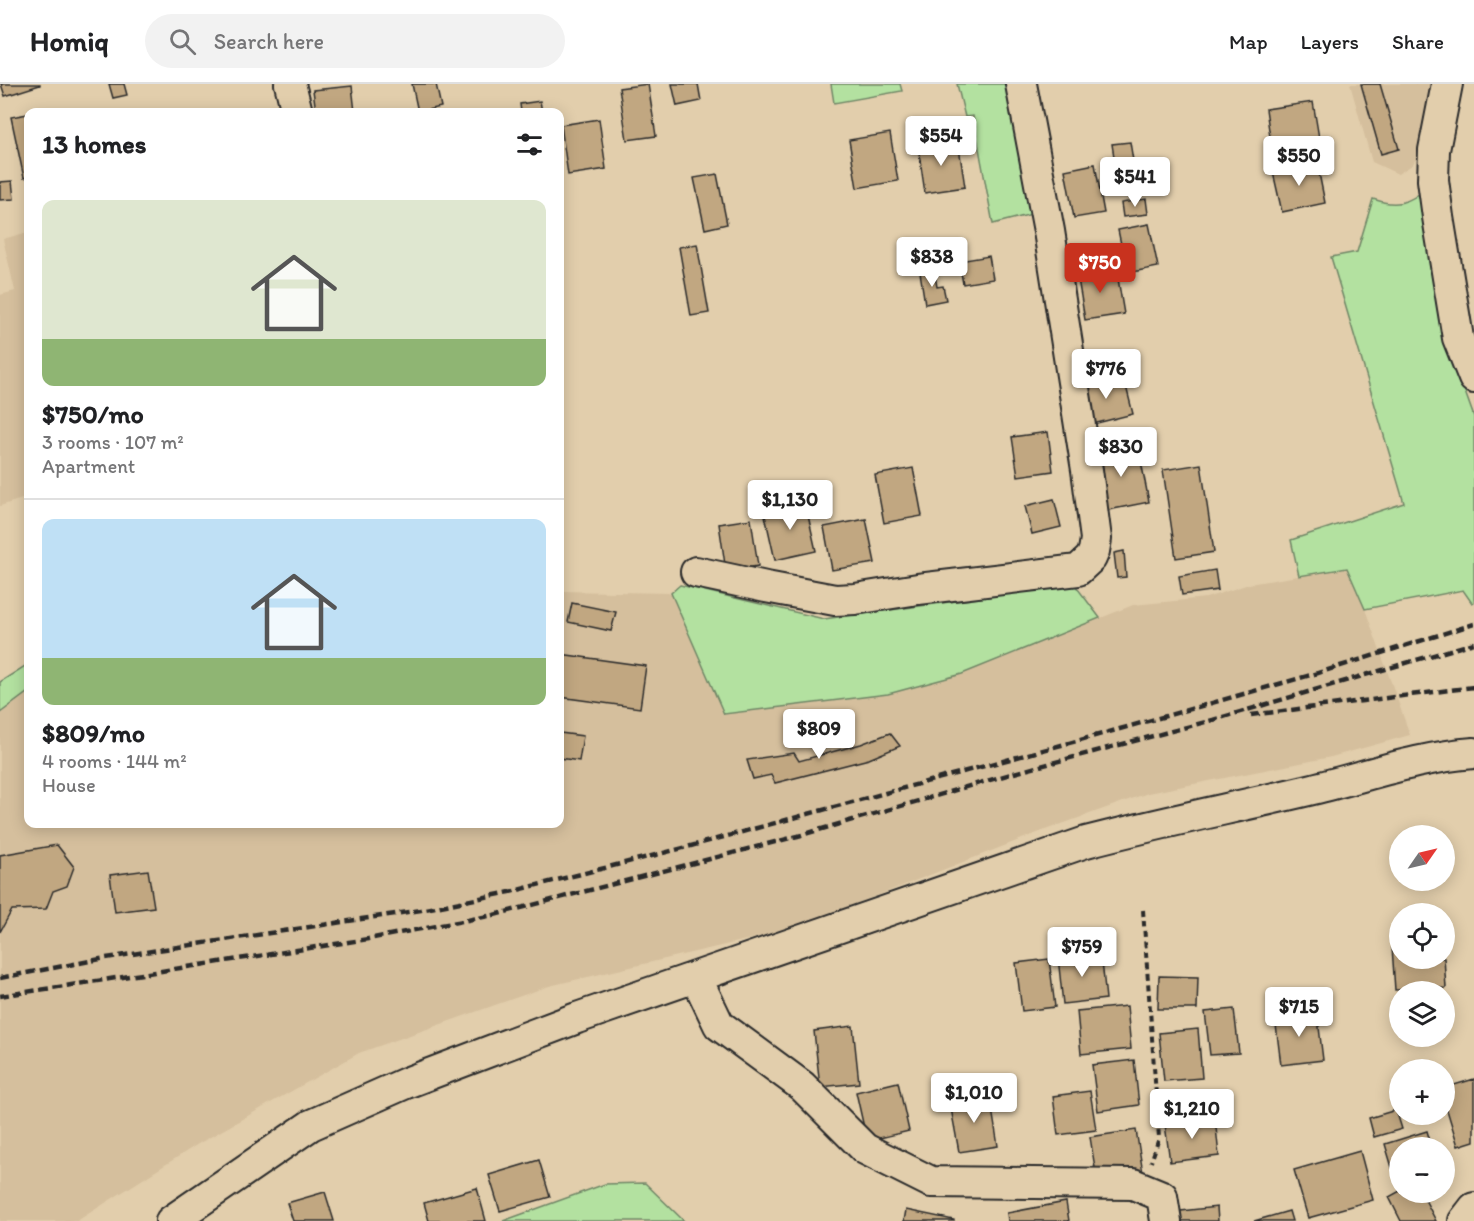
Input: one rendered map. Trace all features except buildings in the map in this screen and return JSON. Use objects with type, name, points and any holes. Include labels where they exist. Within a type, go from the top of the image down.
[{"type":"street","points":[[290,84],[296,108]]},
{"type":"street","points":[[696,572],[825,598],[855,599],[1078,570],[1091,558],[1096,539],[1087,470],[1049,231],[1021,84]]},
{"type":"street","points":[[1447,84],[1434,150],[1437,217],[1458,338],[1474,378]]},
{"type":"street","points":[[171,1221],[311,1125],[406,1083],[577,1018],[1086,842],[1315,788],[1394,766],[1474,753]]},
{"type":"street","points":[[696,977],[719,1025],[802,1086],[865,1149],[931,1182],[1133,1184],[1162,1196],[1166,1221]]},
{"type":"street","points":[[1464,1221],[1474,1208]]},
{"type":"path","points":[[1143,910],[1159,1138],[1143,1187]]},
{"type":"shaded area","points":[[1350,84],[1437,84],[1423,149],[1412,165],[1398,174],[1372,162]]},
{"type":"shaded area","points":[[24,233],[24,498],[0,506],[0,295],[15,291],[3,239]]},
{"type":"shaded area","points":[[1347,568],[1365,609],[1410,735],[1331,757],[1148,793],[1045,830],[789,930],[549,986],[359,1053],[198,1144],[77,1221],[0,1221],[0,714],[24,695],[24,828],[564,828],[564,591],[671,593],[725,714],[888,694],[962,674],[1133,605],[1206,598],[1249,584]]},
{"type":"green space","points":[[831,84],[900,84],[902,91],[834,103]]},
{"type":"green space","points":[[957,84],[1011,84],[1032,214],[993,224],[973,116],[965,117]]},
{"type":"green space","points":[[1426,188],[1449,347],[1474,417],[1474,602],[1472,603],[1463,590],[1365,609],[1347,568],[1299,576],[1291,540],[1404,503],[1331,257],[1357,252],[1373,199],[1388,203],[1401,203],[1414,198]]},
{"type":"green space","points":[[680,585],[824,619],[1075,585],[1100,618],[962,674],[888,694],[724,714],[671,593]]},
{"type":"green space","points":[[24,667],[24,695],[0,713],[0,682]]},
{"type":"green space","points":[[645,1183],[684,1221],[503,1221],[605,1184]]},
{"type":"railway","points":[[0,978],[106,958],[421,910],[510,892],[687,847],[1102,734],[1318,673],[1474,624]]},
{"type":"railway","points":[[0,996],[368,939],[494,915],[798,836],[1014,773],[1213,720],[1474,643]]},
{"type":"railway","points":[[1251,715],[1474,687]]}]
